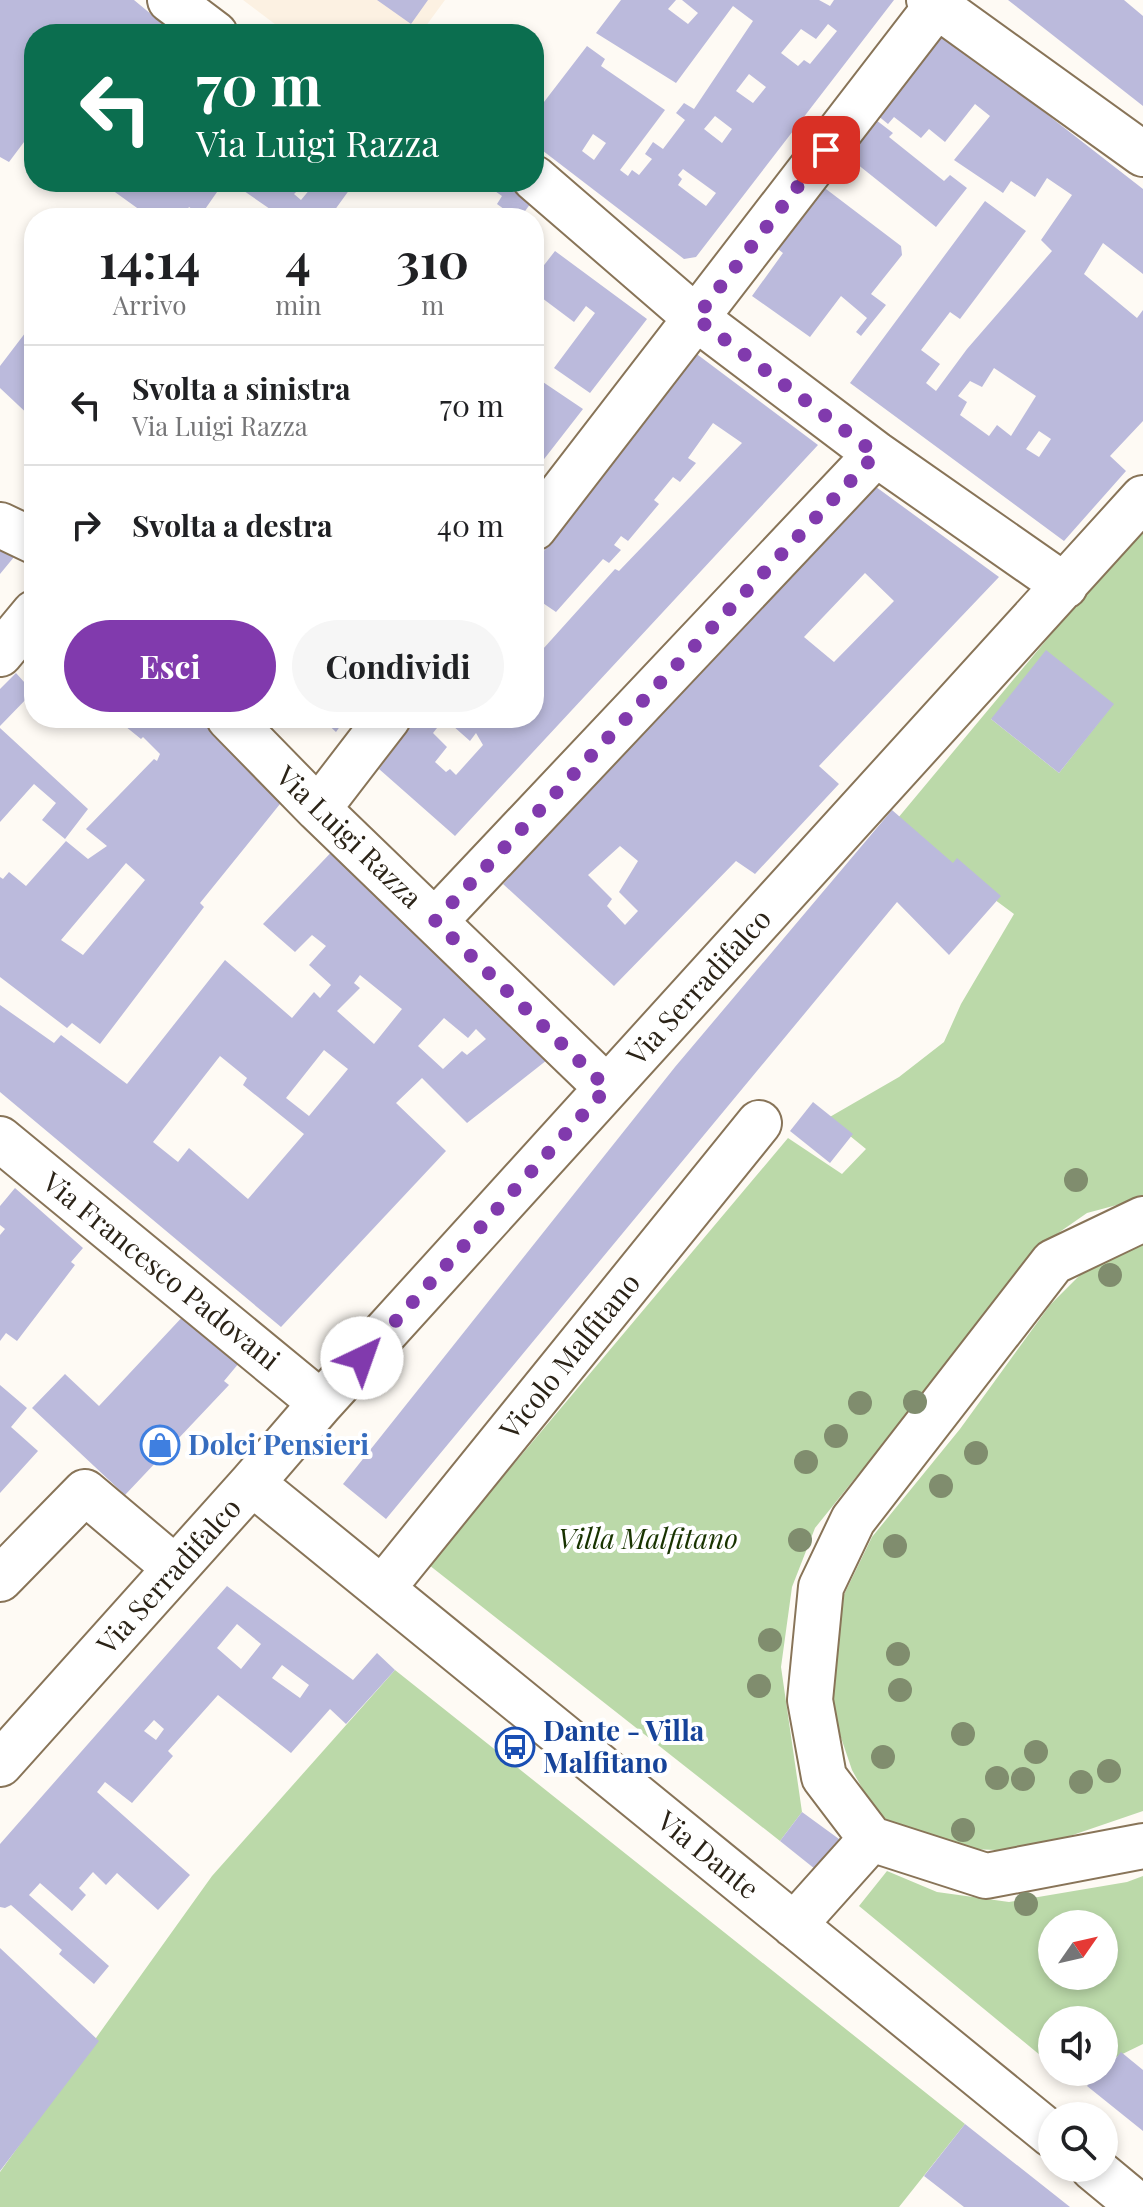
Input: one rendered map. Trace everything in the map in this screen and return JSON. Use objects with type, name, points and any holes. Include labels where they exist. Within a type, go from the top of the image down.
[{"type":"street","points":[[170,0],[202,24]]},
{"type":"street","points":[[544,515],[936,2],[1143,154]]},
{"type":"street","points":[[544,187],[696,318],[876,454],[1065,586]]},
{"type":"street","points":[[435,921],[876,454]]},
{"type":"street","name":"Via Serradifalco","points":[[7,1747],[175,1568],[321,1403],[1143,498]]},
{"type":"street","points":[[0,525],[24,536]]},
{"type":"street","points":[[0,654],[24,625]]},
{"type":"street","name":"Via Luigi Razza","points":[[239,728],[318,809],[607,1088]]},
{"type":"street","points":[[318,809],[380,728]]},
{"type":"street","name":"Vicolo Malfitano","points":[[382,1589],[759,1123]]},
{"type":"street","name":"Via Francesco Padovani","points":[[0,1139],[321,1403]]},
{"type":"street","points":[[1143,1219],[1053,1262],[853,1520],[821,1587],[810,1700],[824,1777],[871,1839],[986,1876],[1143,1846]]},
{"type":"street","name":"Via Dante","points":[[252,1483],[1038,2124]]},
{"type":"street","points":[[0,1579],[85,1492],[175,1568]]},
{"type":"street","points":[[794,1925],[871,1839]]},
{"type":"street","points":[[1110,2182],[1140,2207]]},
{"type":"shaded area","points":[[243,0],[445,0],[427,24],[275,24]]},
{"type":"green space","name":"Villa Malfitano","points":[[1143,524],[1143,1198],[1087,1213],[1051,1238],[1014,1274],[936,1387],[815,1528],[792,1587],[781,1667],[802,1812],[780,1841],[429,1565],[788,1138],[842,1174],[866,1149],[828,1118],[899,1077],[944,1042],[961,1004],[1014,914],[893,824]],"holes":[[[1113,704],[1059,773],[991,719]]]},
{"type":"green space","points":[[1143,1240],[1143,1811],[1026,1851],[969,1849],[881,1822],[852,1770],[834,1717],[827,1656],[836,1611],[872,1537],[960,1429],[1050,1305],[1092,1263]]},
{"type":"green space","points":[[395,1670],[965,2124],[899,2207],[0,2207],[0,2172],[212,1876]]},
{"type":"green space","points":[[887,1871],[937,1892],[1009,1902],[1127,1882],[1143,1876],[1143,2044],[1118,2056],[1118,2006],[1038,2006],[1038,2053],[859,1906]]},
{"type":"building","points":[[0,0],[134,0],[163,24],[24,24],[24,142],[9,162],[0,157]]},
{"type":"building","points":[[377,0],[428,0],[411,24]]},
{"type":"building","points":[[621,0],[676,0],[668,9],[688,24],[698,13],[682,0],[819,0],[830,6],[834,0],[894,0],[696,257],[684,259],[544,152],[544,102],[587,46],[605,59],[601,66],[665,110],[620,170],[628,176],[632,170],[639,175],[652,159],[645,154],[653,142],[663,149],[685,120],[676,113],[684,103],[694,109],[753,21],[733,6],[676,83],[596,33]],"holes":[[[828,24],[837,31],[810,64],[804,60],[798,66],[781,53],[801,29],[816,39]],[[749,74],[766,87],[753,103],[736,91]],[[715,116],[732,129],[722,143],[704,129]],[[593,134],[606,143],[594,160],[582,151]],[[683,169],[716,193],[706,206],[678,185],[682,179],[678,175]]]},
{"type":"building","points":[[1008,0],[1124,0],[1143,16],[1143,106]]},
{"type":"building","points":[[936,28],[1143,189],[1143,274],[1103,243],[1084,274],[1137,318],[1143,310],[1143,421],[1110,456],[1126,471],[1064,541],[850,383],[985,201],[1026,231],[960,319],[950,312],[921,350],[940,364],[926,383],[936,391],[967,349],[1052,251],[1041,240],[1072,195],[1047,178],[1035,197],[1011,181],[1003,193],[954,160],[990,116],[975,104],[945,142],[929,129],[921,138],[894,117],[888,124],[871,110]],"holes":[[[994,368],[1036,396],[1011,436],[997,425],[989,436],[960,415],[967,402],[958,396],[970,381],[982,387]],[[1039,431],[1051,439],[1039,457],[1026,449]]]},
{"type":"building","points":[[876,120],[893,133],[889,137],[944,181],[950,175],[967,188],[936,227],[847,156]]},
{"type":"building","points":[[826,189],[901,246],[902,255],[871,294],[886,305],[861,336],[856,332],[867,318],[841,296],[810,337],[752,296],[783,253],[774,246],[814,190]]},
{"type":"building","points":[[115,192],[217,192],[206,208],[137,208]]},
{"type":"building","points":[[245,192],[296,192],[294,194],[301,200],[308,192],[348,192],[336,208],[269,208]]},
{"type":"building","points":[[496,192],[531,192],[536,196],[527,208],[502,208],[497,204],[502,196]]},
{"type":"building","points":[[555,251],[647,319],[590,393],[554,368],[595,313],[586,306],[574,322],[544,300],[544,265]]},
{"type":"building","points":[[24,334],[24,411],[0,388],[0,366]]},
{"type":"building","points":[[694,352],[818,445],[455,836],[379,769],[410,728],[437,728],[433,733],[447,747],[435,762],[446,772],[450,769],[456,775],[483,745],[476,733],[470,741],[455,728],[544,728],[544,648],[615,569],[619,571],[742,443],[713,423],[688,458],[696,463],[680,482],[673,477],[654,500],[659,504],[628,541],[621,536],[614,545],[621,550],[609,563],[603,559],[556,612],[544,604],[544,551]]},
{"type":"building","points":[[544,383],[583,409],[544,459]]},
{"type":"building","points":[[872,484],[999,577],[819,766],[839,784],[755,874],[736,861],[614,986],[503,884]],"holes":[[[865,573],[894,601],[834,662],[804,637]],[[620,846],[638,861],[619,892],[638,911],[625,925],[607,906],[612,899],[588,875]]]},
{"type":"building","points":[[0,538],[19,551],[0,574]]},
{"type":"building","points":[[1046,650],[1114,704],[1059,773],[991,719]]},
{"type":"building","points":[[16,673],[24,682],[24,701],[0,726],[0,689]]},
{"type":"building","points":[[0,728],[88,809],[65,839],[42,820],[56,803],[34,784],[0,822]]},
{"type":"building","points":[[127,728],[209,728],[284,799],[200,903],[204,907],[100,1044],[72,1023],[67,1028],[0,977],[0,877],[3,879],[9,872],[26,886],[66,841],[88,859],[107,846],[86,829],[154,759],[157,761],[160,754],[143,737],[141,739]],"holes":[[[126,863],[145,880],[83,955],[61,940]]]},
{"type":"building","points":[[892,810],[953,863],[957,858],[1001,896],[949,955],[897,902],[386,1519],[343,1484],[675,1067]]},
{"type":"building","points":[[340,843],[561,1049],[467,1123],[422,1078],[396,1103],[446,1151],[281,1327],[0,1092],[0,1005],[54,1043],[61,1035],[127,1084],[225,960],[292,1018],[314,992],[320,998],[331,985],[309,965],[326,946],[312,935],[295,952],[263,924]],"holes":[[[360,975],[402,1009],[374,1044],[337,1011],[360,988],[354,983]],[[444,1018],[468,1038],[476,1029],[486,1039],[467,1055],[462,1051],[443,1069],[418,1046]],[[324,1050],[348,1069],[309,1116],[286,1098]],[[220,1056],[247,1078],[243,1085],[304,1134],[248,1199],[189,1148],[178,1162],[153,1142]]]},
{"type":"building","points":[[813,1102],[853,1134],[830,1163],[790,1131]]},
{"type":"building","points":[[15,1188],[83,1248],[71,1262],[75,1265],[17,1341],[6,1333],[0,1341],[0,1235],[5,1229],[0,1225],[0,1206]]},
{"type":"building","points":[[186,1313],[239,1363],[224,1381],[229,1385],[125,1495],[32,1408],[65,1374],[99,1406]]},
{"type":"building","points":[[0,1385],[27,1408],[11,1427],[38,1451],[0,1493]]},
{"type":"building","points":[[227,1586],[353,1680],[377,1653],[395,1670],[346,1724],[330,1709],[291,1753],[218,1695],[168,1751],[173,1756],[132,1803],[105,1782],[97,1792],[190,1875],[158,1910],[117,1873],[106,1885],[93,1872],[79,1888],[86,1895],[72,1911],[40,1883],[29,1895],[109,1966],[94,1984],[59,1954],[62,1950],[11,1905],[0,1907],[0,1844]],"holes":[[[237,1624],[261,1644],[241,1669],[217,1648]],[[282,1665],[309,1685],[300,1698],[272,1678]],[[154,1720],[164,1729],[156,1740],[144,1731]]]},
{"type":"building","points":[[802,1812],[839,1839],[815,1869],[780,1841]]},
{"type":"building","points":[[0,1948],[99,2041],[0,2171]]},
{"type":"building","points":[[1121,2052],[1143,2070],[1143,2131],[1118,2111],[1118,2102],[1107,2102],[1087,2086],[1118,2086],[1118,2056]]},
{"type":"building","points":[[965,2124],[1070,2207],[964,2207],[924,2176]]},
{"type":"place","name":"Dolci Pensieri","points":[[160,1445]]},
{"type":"place","name":"Dante - Villa Malfitano","points":[[515,1747]]},
{"type":"route","points":[[362,1358],[607,1088],[435,921],[876,454],[696,318],[826,150]]}]
